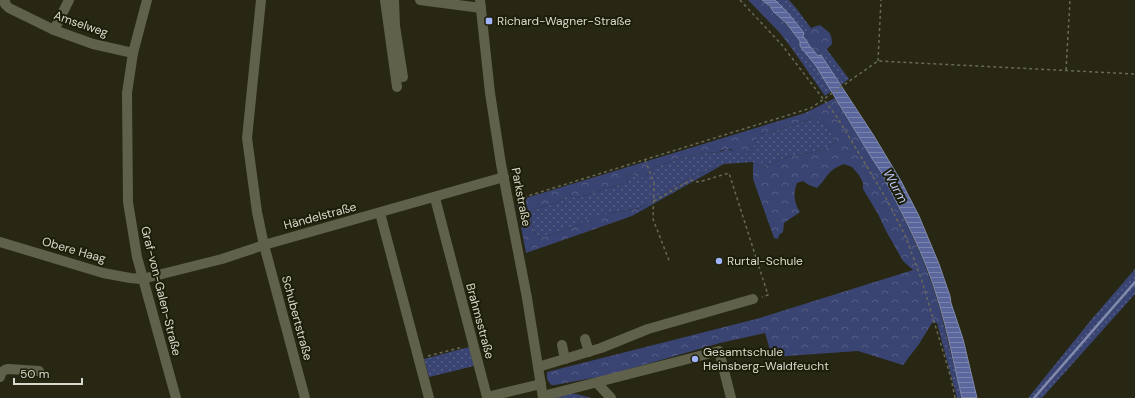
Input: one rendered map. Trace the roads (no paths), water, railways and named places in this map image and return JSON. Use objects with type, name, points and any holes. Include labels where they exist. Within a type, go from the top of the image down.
[{"type":"street","name":"Amselweg","points":[[5,0],[5,4],[9,8],[54,30],[93,44],[133,52]]},
{"type":"street","points":[[54,30],[68,0]]},
{"type":"street","name":"Graf-von-Galen-Straße","points":[[147,0],[133,52],[127,93],[128,202],[132,236],[142,279],[176,398]]},
{"type":"street","name":"Schubertstraße","points":[[260,0],[247,138],[257,212],[264,245],[305,398]]},
{"type":"street","points":[[385,0],[400,85],[394,0]]},
{"type":"street","points":[[420,0],[480,4]]},
{"type":"street","name":"Parkstraße","points":[[480,4],[490,93],[543,397]]},
{"type":"street","name":"Händelstraße","points":[[142,279],[222,259],[264,245],[435,198],[504,177]]},
{"type":"street","name":"Brahmsstraße","points":[[435,198],[487,397],[541,384]]},
{"type":"street","points":[[380,213],[429,398]]},
{"type":"street","name":"Obere Haag","points":[[0,242],[102,273],[142,279]]},
{"type":"street","points":[[538,367],[601,348],[648,328],[753,299]]},
{"type":"street","points":[[585,338],[589,352]]},
{"type":"street","points":[[562,345],[565,359]]},
{"type":"street","points":[[543,397],[719,350],[731,398]]},
{"type":"street","points":[[0,377],[1,372],[8,368],[38,371]]},
{"type":"street","points":[[597,383],[611,398]]},
{"type":"water","name":"Wurm","points":[[762,0],[775,0],[801,29],[804,33],[803,36],[818,56],[821,55],[874,136],[901,181],[919,216],[939,264],[963,339],[977,398],[962,398],[945,324],[933,283],[912,234],[881,172],[816,66],[800,46],[800,41],[786,23],[773,11],[770,6]]},
{"type":"waterway","points":[[1034,398],[1135,282]]},
{"type":"place","name":"Richard-Wagner-Straße","points":[[489,21]]},
{"type":"place","name":"Rurtal-Schule","points":[[719,261]]},
{"type":"place","name":"Gesamtschule Heinsberg-Waldfeucht","points":[[695,359]]}]
